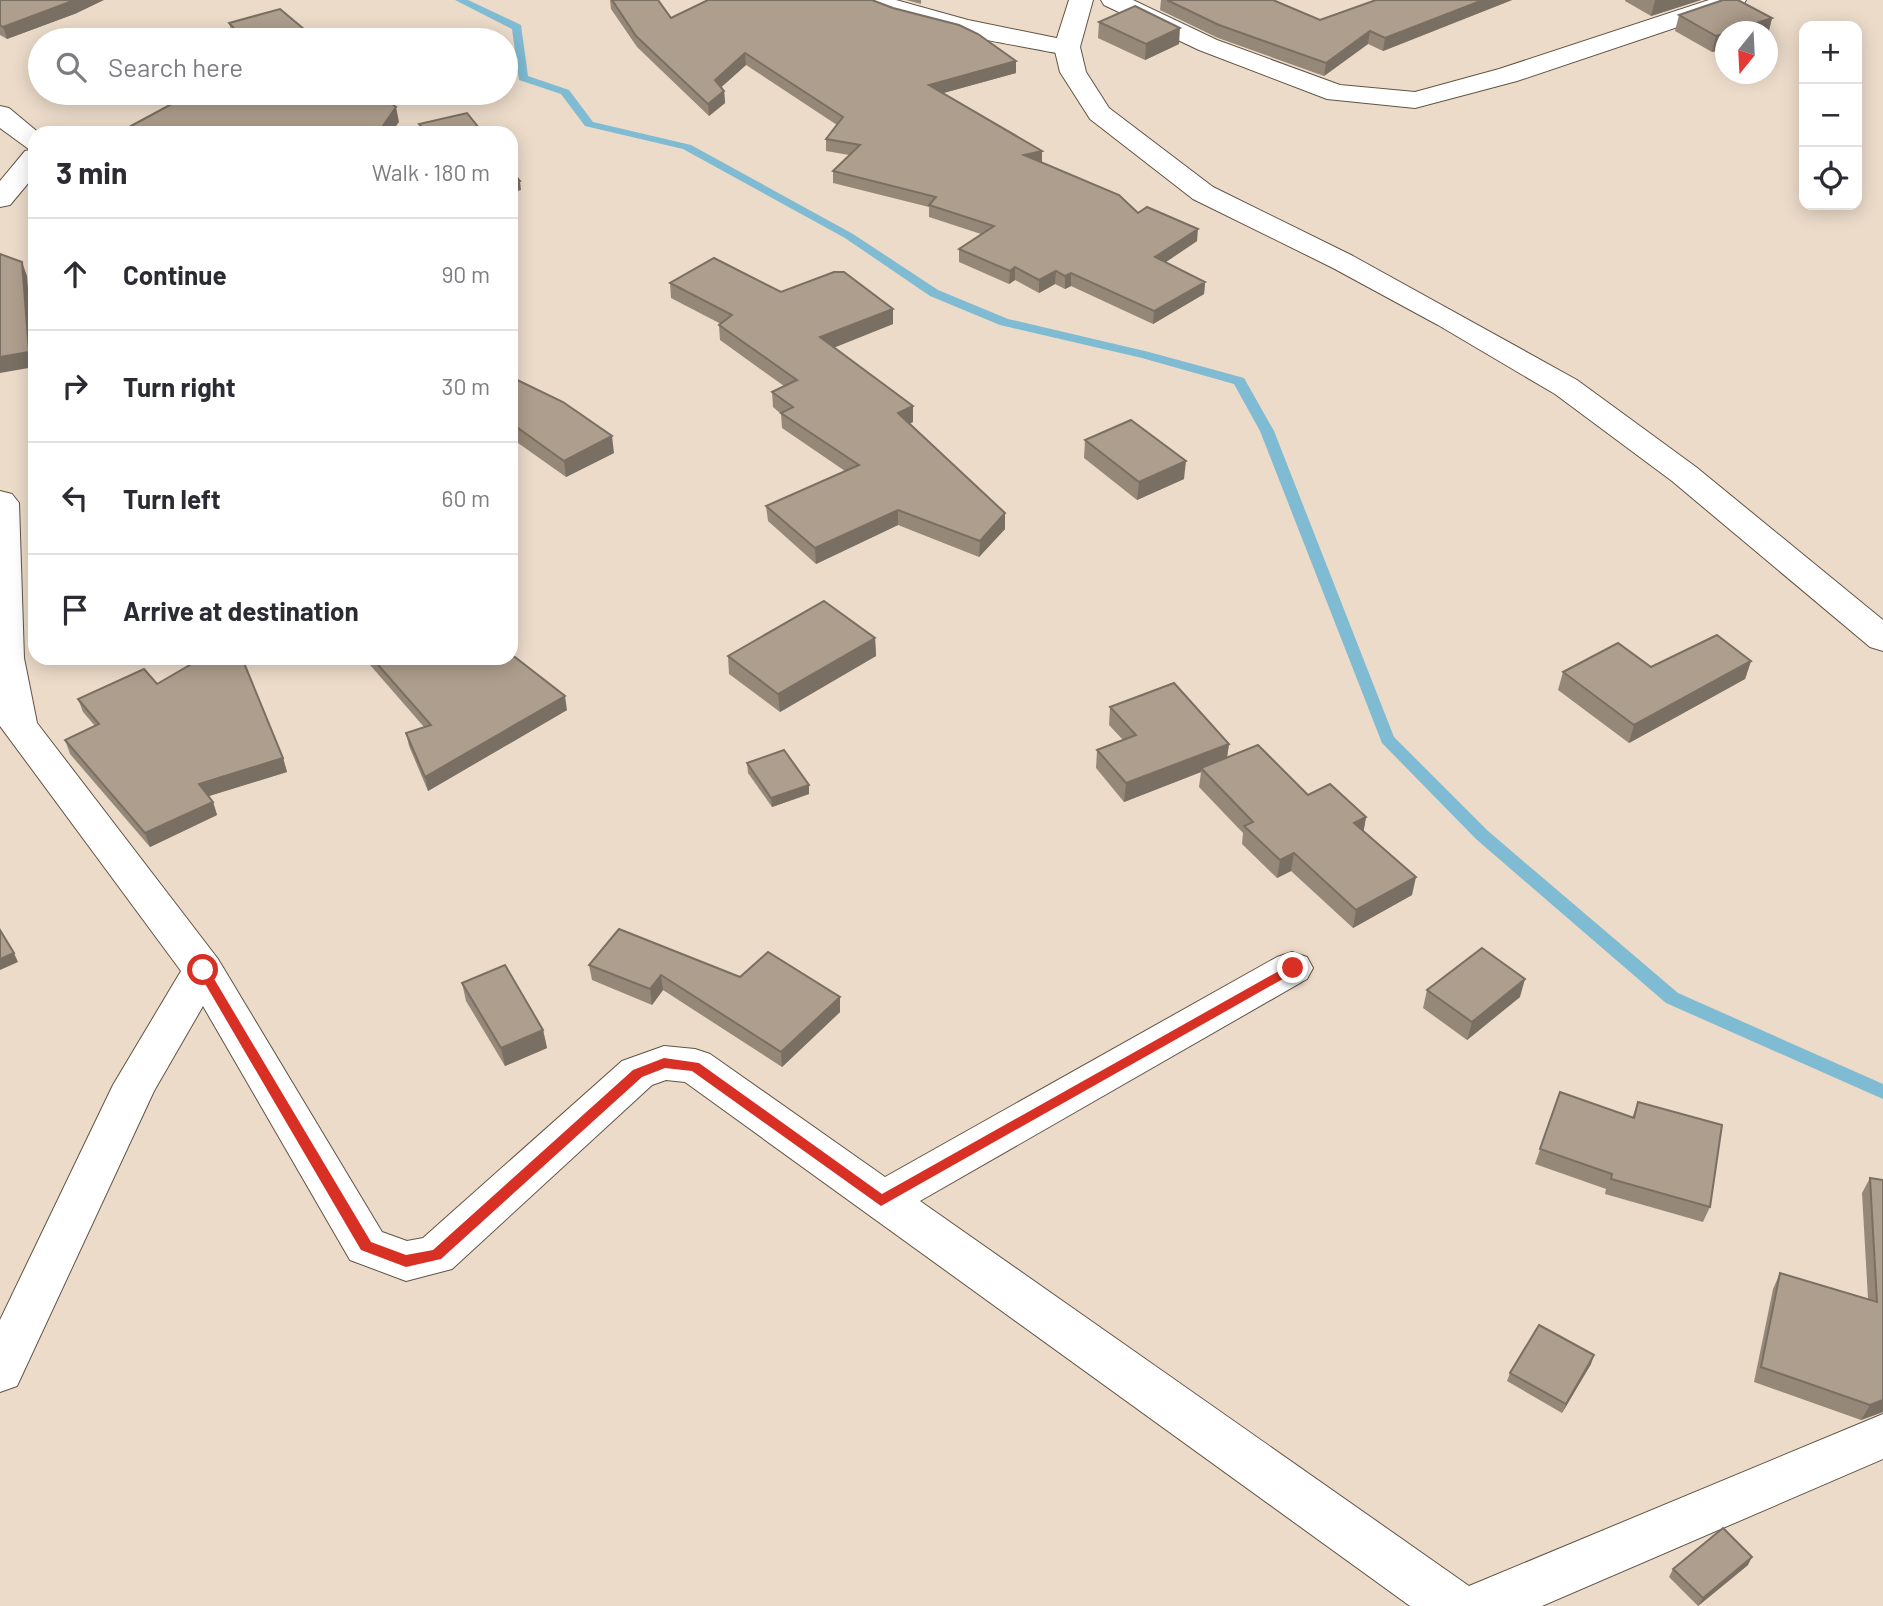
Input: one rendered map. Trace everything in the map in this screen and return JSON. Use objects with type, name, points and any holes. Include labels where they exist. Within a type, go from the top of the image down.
[{"type":"street","points":[[872,0],[905,13],[953,25],[1067,47]]},
{"type":"street","points":[[1081,0],[1067,47],[1073,72],[1099,113],[1203,193],[1343,261],[1450,318],[1566,387],[1684,474],[1883,639]]},
{"type":"street","points":[[1113,0],[1208,45],[1336,93],[1415,100],[1508,75],[1734,0]]},
{"type":"street","points":[[0,114],[28,137]]},
{"type":"street","points":[[0,199],[28,165]]},
{"type":"street","points":[[0,501],[5,569],[6,658],[19,726],[203,970],[366,1246],[406,1261],[436,1255],[637,1073],[664,1063],[695,1066],[1453,1606]]},
{"type":"street","points":[[881,1201],[1293,968]]},
{"type":"street","points":[[0,1371],[135,1085],[203,970]]},
{"type":"street","points":[[1482,1606],[1883,1436]]},
{"type":"building","points":[[0,0],[75,0],[3,27],[0,25]]},
{"type":"building","points":[[612,0],[658,0],[671,18],[708,0],[872,0],[959,25],[978,34],[1016,61],[929,85],[1042,151],[1024,155],[1119,195],[1138,213],[1147,207],[1198,229],[1155,257],[1205,282],[1154,311],[1071,273],[1065,276],[1056,271],[1039,280],[1015,267],[1010,271],[959,249],[994,226],[929,205],[936,197],[833,171],[860,145],[826,139],[843,117],[745,53],[715,80],[724,91],[708,104],[636,36]]},
{"type":"building","points":[[1167,0],[1273,0],[1320,20],[1376,0],[1483,0],[1385,38],[1370,31],[1326,63],[1219,25]]},
{"type":"building","points":[[1723,0],[1738,0],[1772,18],[1763,21],[1715,21],[1715,35],[1679,15]]},
{"type":"building","points":[[1135,6],[1180,28],[1146,44],[1099,22]]},
{"type":"building","points":[[280,9],[303,28],[234,28],[229,23]]},
{"type":"building","points":[[170,105],[396,107],[383,126],[131,126]]},
{"type":"building","points":[[467,113],[477,126],[421,126],[419,124]]},
{"type":"building","points":[[0,254],[22,262],[28,352],[0,357]]},
{"type":"building","points":[[714,258],[781,292],[834,272],[844,272],[893,309],[820,337],[913,406],[898,413],[1005,513],[980,541],[898,510],[815,548],[766,506],[859,465],[781,413],[793,407],[772,392],[797,380],[719,325],[732,315],[670,283]]},
{"type":"building","points":[[518,380],[563,402],[612,436],[564,461],[518,428]]},
{"type":"building","points":[[1131,420],[1186,461],[1139,482],[1085,440]]},
{"type":"building","points":[[824,601],[875,638],[778,694],[728,656]]},
{"type":"building","points":[[1717,635],[1751,661],[1634,725],[1563,672],[1618,643],[1651,667]]},
{"type":"building","points":[[518,659],[565,696],[425,777],[406,733],[431,725],[378,665],[518,665]]},
{"type":"building","points":[[190,665],[245,665],[283,758],[199,784],[213,802],[145,833],[65,740],[99,724],[78,699],[144,669],[157,684]]},
{"type":"building","points":[[1174,683],[1229,744],[1126,783],[1097,750],[1136,735],[1110,707]]},
{"type":"building","points":[[1258,745],[1308,795],[1330,784],[1366,817],[1354,823],[1416,877],[1356,910],[1294,853],[1280,860],[1244,826],[1253,822],[1201,768]]},
{"type":"building","points":[[784,750],[809,785],[771,798],[747,763]]},
{"type":"building","points":[[619,929],[740,977],[768,952],[840,997],[781,1052],[661,975],[650,989],[589,965]]},
{"type":"building","points":[[0,930],[14,953],[0,959]]},
{"type":"building","points":[[1482,948],[1525,979],[1472,1022],[1427,990]]},
{"type":"building","points":[[505,965],[543,1030],[501,1048],[462,983]]},
{"type":"building","points":[[1560,1092],[1634,1118],[1638,1102],[1722,1125],[1710,1207],[1611,1179],[1612,1174],[1540,1149]]},
{"type":"building","points":[[1870,1178],[1883,1180],[1883,1400],[1870,1405],[1761,1367],[1780,1273],[1877,1302]]},
{"type":"building","points":[[1539,1325],[1594,1355],[1566,1404],[1510,1373]]},
{"type":"building","points":[[1723,1528],[1752,1557],[1703,1598],[1673,1569]]},
{"type":"waterway","points":[[460,0],[517,28]]},
{"type":"waterway","points":[[518,36],[523,78],[565,92],[589,124],[687,147],[849,236],[934,293],[1004,322],[1145,355],[1239,381],[1267,431],[1387,739],[1482,835],[1672,998],[1883,1092]]},
{"type":"route","points":[[203,970],[366,1246],[406,1261],[436,1255],[637,1073],[664,1063],[695,1066],[881,1201],[1293,968]]}]
